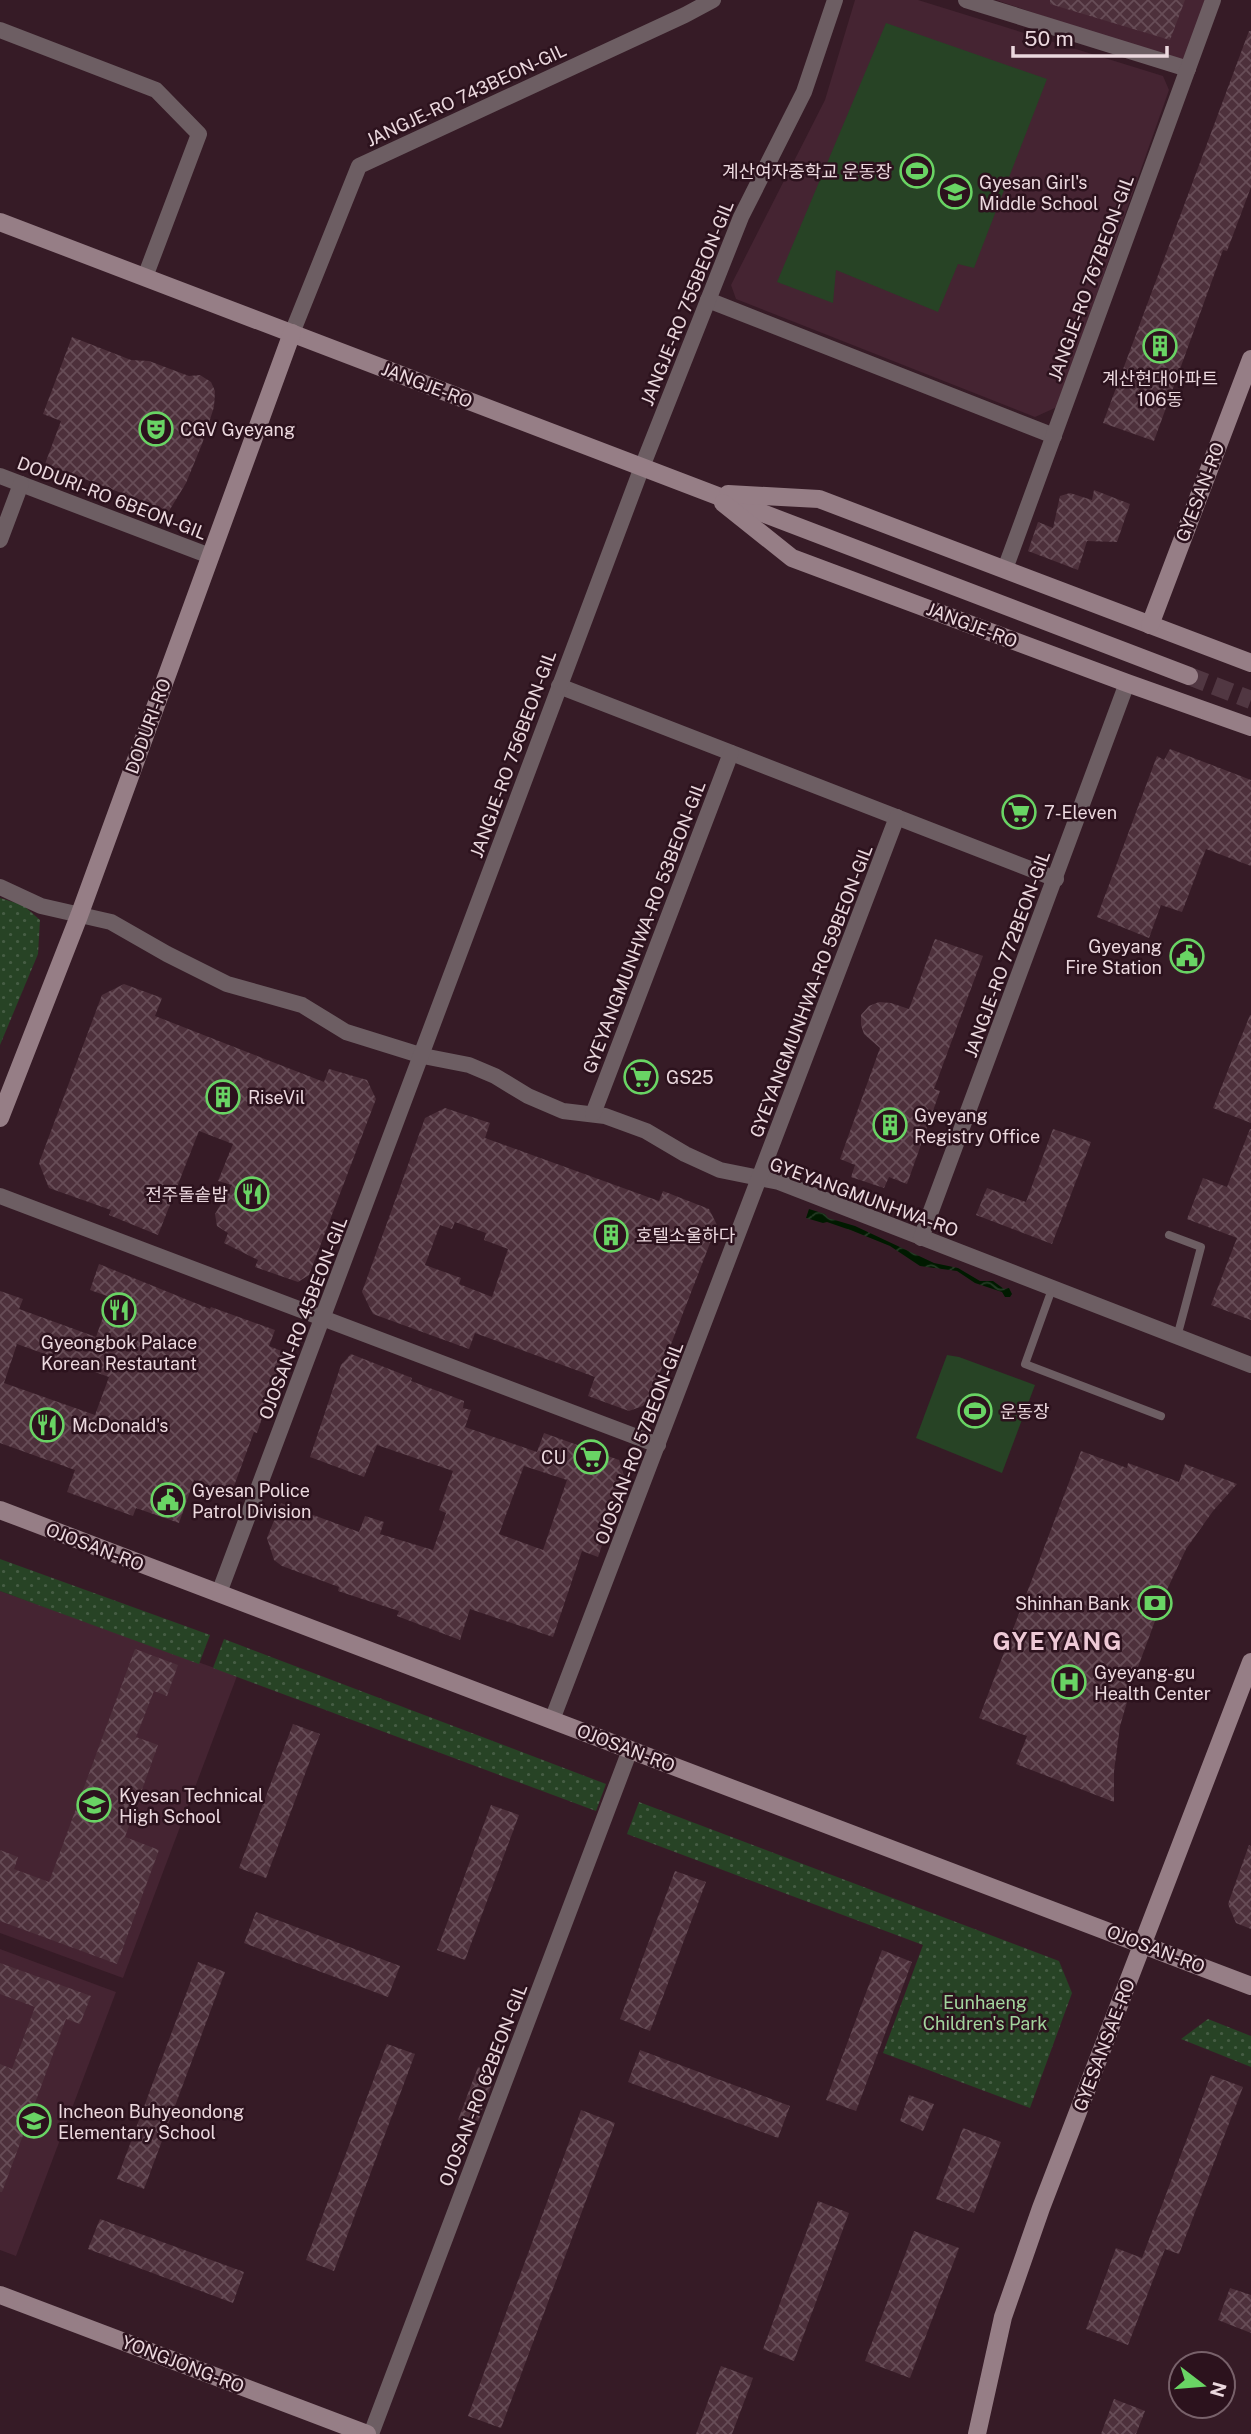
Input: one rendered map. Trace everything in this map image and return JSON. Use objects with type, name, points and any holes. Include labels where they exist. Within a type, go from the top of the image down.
[{"type":"street","name":"JANGJE-RO 743BEON-GIL","points":[[292,333],[359,166],[713,0]]},
{"type":"street","name":"JANGJE-RO 755BEON-GIL","points":[[642,467],[741,217],[804,92],[835,0]]},
{"type":"street","points":[[966,0],[1188,69]]},
{"type":"street","name":"JANGJE-RO 767BEON-GIL","points":[[1005,569],[1213,0]]},
{"type":"street","points":[[0,30],[156,90],[199,134],[145,277]]},
{"type":"street","name":"JANGJE-RO","points":[[0,222],[1189,676]]},
{"type":"street","points":[[708,300],[1054,436]]},
{"type":"street","name":"DODURI-RO","points":[[0,1118],[79,916],[292,333]]},
{"type":"street","name":"GYESAN-RO","points":[[1150,625],[1251,359]]},
{"type":"street","name":"JANGJE-RO 756BEON-GIL","points":[[423,1056],[642,467]]},
{"type":"street","name":"DODURI-RO 6BEON-GIL","points":[[0,476],[210,556]]},
{"type":"street","points":[[0,540],[21,484]]},
{"type":"street","name":"JANGJE-RO","points":[[709,493],[819,499],[1251,663]]},
{"type":"street","name":"JANGJE-RO","points":[[709,493],[792,558],[1127,683],[1249,725]]},
{"type":"street","name":"JANGJE-RO 772BEON-GIL","points":[[921,1238],[1127,683]]},
{"type":"street","points":[[559,686],[1056,879]]},
{"type":"street","name":"GYEYANGMUNHWA-RO 53BEON-GIL","points":[[593,1114],[731,753]]},
{"type":"street","name":"GYEYANGMUNHWA-RO 59BEON-GIL","points":[[761,1179],[897,817]]},
{"type":"street","name":"GYEYANGMUNHWA-RO","points":[[0,887],[41,906],[111,922],[227,984],[302,1005],[346,1032],[423,1056],[469,1065],[563,1111],[605,1116],[646,1131],[685,1154],[720,1170],[779,1182],[1251,1365]]},
{"type":"street","name":"OJOSAN-RO 45BEON-GIL","points":[[219,1593],[423,1056]]},
{"type":"street","name":"OJOSAN-RO 57BEON-GIL","points":[[552,1720],[761,1179]]},
{"type":"street","points":[[0,1196],[658,1445]]},
{"type":"street","name":"OJOSAN-RO","points":[[0,1510],[1251,1986]]},
{"type":"street","name":"GYESANSAE-RO","points":[[977,2434],[1003,2318],[1041,2208],[1251,1663]]},
{"type":"street","name":"OJOSAN-RO 62BEON-GIL","points":[[369,2434],[630,1750]]},
{"type":"street","name":"YONGJONG-RO","points":[[0,2295],[369,2434]]},
{"type":"lane","points":[[1169,1235],[1201,1247],[1177,1337]]},
{"type":"lane","points":[[1052,1289],[1025,1364],[1161,1416]]},
{"type":"shaded area","name":"Gyesan Girl's Middle School","points":[[855,0],[918,0],[1163,76],[1169,90],[1057,407],[1035,417],[736,299],[731,285],[825,100]]},
{"type":"shaded area","points":[[996,0],[1207,0],[1184,64]]},
{"type":"shaded area","name":"Kyesan Technical High School","points":[[0,1591],[237,1676],[123,1978],[0,1933]]},
{"type":"shaded area","name":"Incheon Buhyeondong Elementary School","points":[[0,1949],[116,1992],[16,2256],[0,2250]]},
{"type":"green space","name":"계산여자중학교 운동장","points":[[886,23],[1047,79],[974,268],[958,264],[938,312],[836,270],[833,303],[777,282]]},
{"type":"green space","points":[[0,898],[23,905],[40,920],[38,954],[0,1045]]},
{"type":"green space","name":"운동장","points":[[947,1355],[1035,1385],[1002,1473],[916,1438]]},
{"type":"green space","points":[[0,1559],[210,1635],[199,1664],[0,1591]]},
{"type":"green space","points":[[224,1639],[606,1784],[596,1811],[213,1668]]},
{"type":"green space","name":"Eunhaeng Children's Park","points":[[639,1802],[1059,1961],[1072,1993],[1030,2108],[883,2053],[923,1945],[627,1834]]},
{"type":"green space","points":[[1208,2019],[1251,2036],[1251,2067],[1181,2039]]},
{"type":"water","points":[[809,1209],[855,1226],[934,1263],[958,1268],[980,1281],[993,1281],[1004,1289],[1009,1288],[1012,1294],[1005,1297],[1002,1292],[975,1283],[957,1271],[920,1266],[890,1246],[827,1222],[806,1218]]},
{"type":"building","points":[[1050,0],[1185,0],[1170,40],[1050,4]]},
{"type":"building","points":[[1249,31],[1251,187],[1227,251],[1223,250],[1154,441],[1103,423]]},
{"type":"building","points":[[72,337],[131,360],[149,361],[189,376],[200,375],[211,382],[215,391],[214,407],[202,444],[186,483],[169,511],[45,464],[61,421],[43,414]]},
{"type":"building","points":[[1094,490],[1130,504],[1117,542],[1087,541],[1078,570],[1028,551],[1038,522],[1053,528],[1060,496],[1070,493],[1092,500]]},
{"type":"building","points":[[1170,749],[1251,780],[1251,866],[1206,849],[1182,912],[1161,905],[1149,938],[1097,917],[1157,756],[1164,760]]},
{"type":"building","points":[[935,939],[983,956],[934,1089],[940,1091],[907,1184],[889,1177],[884,1188],[851,1177],[855,1165],[840,1159],[880,1048],[864,1034],[861,1015],[869,1006],[879,1002],[909,1009]]},
{"type":"building","points":[[124,984],[162,998],[155,1016],[324,1082],[329,1069],[367,1080],[376,1099],[309,1275],[298,1282],[255,1267],[258,1260],[224,1243],[228,1233],[217,1226],[215,1214],[232,1185],[218,1181],[233,1144],[199,1131],[158,1235],[109,1215],[111,1210],[49,1188],[39,1163],[102,995]]},
{"type":"building","points":[[1251,1015],[1251,1123],[1213,1108]]},
{"type":"building","points":[[445,1108],[490,1123],[485,1138],[659,1201],[663,1191],[709,1209],[717,1225],[648,1404],[629,1411],[588,1396],[595,1377],[475,1333],[469,1349],[373,1314],[362,1292],[425,1118]],"holes":[[[455,1222],[486,1233],[484,1240],[508,1249],[492,1297],[459,1284],[461,1278],[425,1265],[440,1225],[452,1229]]]},
{"type":"building","points":[[1053,1129],[1091,1142],[1052,1244],[976,1215],[987,1188],[1026,1202]]},
{"type":"building","points":[[1250,1129],[1251,1320],[1211,1305],[1237,1238],[1187,1219],[1203,1178],[1227,1187]]},
{"type":"building","points":[[99,1264],[210,1309],[211,1307],[275,1330],[269,1346],[284,1352],[257,1433],[254,1432],[231,1494],[194,1480],[179,1523],[136,1508],[133,1516],[67,1492],[75,1470],[0,1443],[0,1291],[23,1299],[19,1309],[96,1337],[110,1297],[90,1290]],"holes":[[[17,1344],[109,1377],[95,1415],[4,1383]]]},
{"type":"building","points":[[351,1354],[464,1401],[463,1408],[471,1410],[465,1427],[537,1452],[544,1433],[619,1460],[625,1478],[598,1557],[582,1551],[553,1637],[470,1609],[460,1640],[397,1616],[399,1611],[338,1591],[339,1587],[282,1566],[274,1560],[267,1538],[281,1503],[359,1532],[365,1516],[384,1522],[380,1534],[433,1550],[446,1513],[439,1510],[453,1471],[377,1445],[364,1477],[310,1457],[341,1365]],"holes":[[[524,1466],[567,1480],[543,1550],[499,1534]]]},
{"type":"building","points":[[1081,1451],[1127,1468],[1128,1463],[1179,1482],[1185,1464],[1237,1484],[1213,1511],[1186,1549],[1165,1594],[1135,1675],[1120,1726],[1114,1771],[1114,1802],[1016,1764],[1027,1736],[979,1718]]},
{"type":"building","points":[[135,1649],[178,1665],[167,1696],[154,1691],[136,1737],[158,1745],[125,1837],[159,1850],[117,1964],[0,1921],[0,1850],[18,1857],[14,1869],[49,1882]]},
{"type":"building","points":[[293,1724],[320,1734],[266,1878],[239,1868]]},
{"type":"building","points":[[491,1805],[519,1815],[465,1960],[437,1950]]},
{"type":"building","points":[[1249,1845],[1251,1929],[1236,1923],[1228,1904]]},
{"type":"building","points":[[675,1871],[706,1882],[650,2031],[620,2019]]},
{"type":"building","points":[[256,1912],[400,1966],[388,1997],[244,1943]]},
{"type":"building","points":[[882,1950],[912,1962],[856,2111],[826,2100]]},
{"type":"building","points":[[198,1962],[225,1972],[144,2189],[117,2179]]},
{"type":"building","points":[[0,1963],[91,1996],[80,2024],[66,2019],[2,2192],[0,2064],[12,2069],[35,2007],[0,1994]]},
{"type":"building","points":[[387,2044],[415,2054],[334,2271],[306,2260]]},
{"type":"building","points":[[640,2050],[790,2106],[778,2138],[628,2082]]},
{"type":"building","points":[[478,2067],[496,2073],[476,2127],[458,2120]]},
{"type":"building","points":[[1211,2075],[1243,2087],[1179,2254],[1165,2249],[1128,2345],[1086,2329],[1116,2248],[1142,2258]]},
{"type":"building","points":[[909,2095],[934,2104],[923,2131],[900,2121]]},
{"type":"building","points":[[581,2110],[615,2123],[501,2428],[468,2416]]},
{"type":"building","points":[[963,2128],[1001,2142],[974,2213],[936,2199]]},
{"type":"building","points":[[818,2201],[849,2213],[794,2361],[763,2349]]},
{"type":"building","points":[[100,2219],[244,2272],[233,2303],[88,2249]]},
{"type":"building","points":[[914,2231],[959,2248],[910,2378],[865,2361]]},
{"type":"building","points":[[1230,2288],[1251,2295],[1251,2333],[1218,2320]]},
{"type":"building","points":[[721,2366],[753,2378],[732,2434],[696,2434]]},
{"type":"building","points":[[1114,2399],[1145,2411],[1136,2434],[1101,2434]]},
{"type":"tunnel","points":[[1189,676],[1251,700]]},
{"type":"place","name":"계산여자중학교 운동장","points":[[917,171]]},
{"type":"place","name":"Gyesan Girl's Middle School","points":[[955,192]]},
{"type":"place","name":"계산현대아파트 106동","points":[[1160,346]]},
{"type":"place","name":"CGV Gyeyang","points":[[156,429]]},
{"type":"place","name":"7-Eleven","points":[[1019,812]]},
{"type":"place","name":"Gyeyang Fire Station","points":[[1187,956]]},
{"type":"place","name":"GS25","points":[[641,1077]]},
{"type":"place","name":"RiseVil","points":[[223,1097]]},
{"type":"place","name":"Gyeyang Registry Office","points":[[890,1125]]},
{"type":"place","name":"전주돌솥밥","points":[[252,1194]]},
{"type":"place","name":"호텔소울하다","points":[[611,1235]]},
{"type":"place","name":"Gyeongbok Palace Korean Restautant","points":[[119,1310]]},
{"type":"place","name":"운동장","points":[[975,1411]]},
{"type":"place","name":"McDonald's","points":[[47,1425]]},
{"type":"place","name":"CU","points":[[591,1457]]},
{"type":"place","name":"Gyesan Police Patrol Division","points":[[168,1500]]},
{"type":"place","name":"Shinhan Bank","points":[[1155,1603]]},
{"type":"place","name":"Gyeyang-gu Health Center","points":[[1069,1682]]},
{"type":"place","name":"Kyesan Technical High School","points":[[94,1805]]},
{"type":"place","name":"Incheon Buhyeondong Elementary School","points":[[34,2121]]},
{"type":"district","name":"GYEYANG","points":[[1058,1641]]}]
